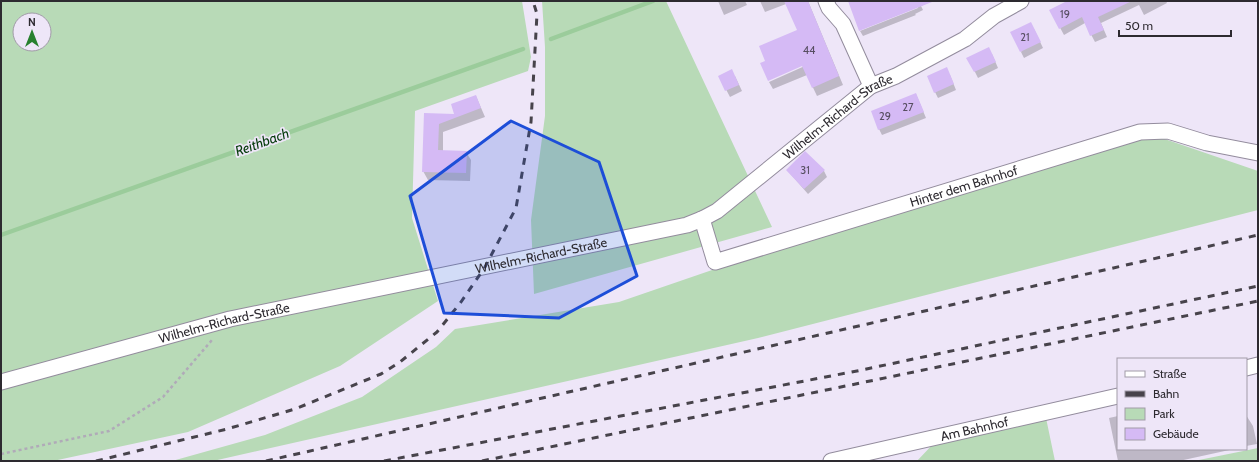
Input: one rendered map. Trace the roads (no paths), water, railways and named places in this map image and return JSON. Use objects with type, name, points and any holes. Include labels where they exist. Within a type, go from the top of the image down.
[{"type":"street","points":[[826,1],[829,8],[843,24],[871,86]]},
{"type":"street","name":"Wilhelm-Richard-Straße","points":[[1,382],[230,319],[493,266],[687,224],[702,219],[717,211],[871,86],[896,76],[965,39],[994,16],[1021,1]]},
{"type":"street","name":"Hinter dem Bahnhof","points":[[702,219],[715,262],[1140,132],[1168,131],[1207,143],[1258,153]]},
{"type":"street","points":[[1247,368],[1258,365]]},
{"type":"street","name":"Am Bahnhof","points":[[831,461],[1117,396]]},
{"type":"waterway","name":"Reithbach","points":[[551,39],[653,1]]},
{"type":"waterway","name":"Reithbach","points":[[1,235],[523,49]]},
{"type":"railway","points":[[96,461],[227,429],[295,409],[381,374],[400,362],[437,332],[461,302],[485,267],[516,208],[531,122],[537,14],[533,1]]},
{"type":"railway","points":[[266,461],[1258,235]]},
{"type":"railway","points":[[384,461],[857,371],[1258,286]]},
{"type":"railway","points":[[482,461],[1258,301]]}]
